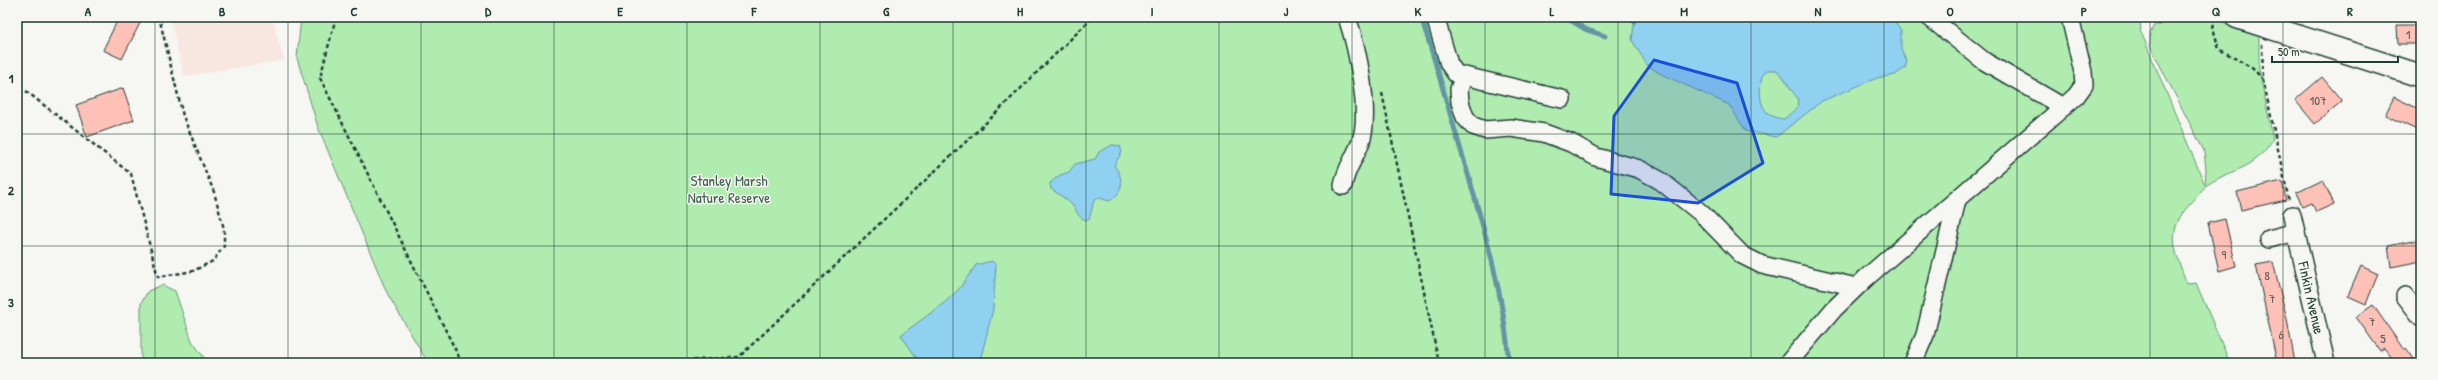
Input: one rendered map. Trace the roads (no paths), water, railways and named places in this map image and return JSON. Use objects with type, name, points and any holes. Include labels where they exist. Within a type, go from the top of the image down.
[{"type":"main road","points":[[2237,17],[2421,76]]},
{"type":"street","points":[[1342,186],[1344,177],[1362,141],[1365,127],[1361,77],[1347,17]]},
{"type":"street","points":[[1435,17],[1449,64],[1456,74],[1562,99]]},
{"type":"street","points":[[1928,17],[1984,60],[2063,107]]},
{"type":"street","points":[[1788,363],[1809,336],[1856,288],[2076,96],[2084,85],[2083,72],[2070,17]]},
{"type":"street","points":[[1464,76],[1459,89],[1460,102],[1466,117],[1473,126],[1485,130],[1511,128],[1544,134],[1571,143],[1596,157],[1639,169],[1661,181],[1701,213],[1742,255],[1762,265],[1856,288]]},
{"type":"street","points":[[1913,363],[1925,335],[1957,200]]},
{"type":"street","name":"Finkin Avenue","points":[[2292,215],[2326,363]]},
{"type":"street","points":[[2269,239],[2296,232]]},
{"type":"street","points":[[2405,296],[2421,316]]},
{"type":"water","points":[[1635,17],[1891,17],[1901,31],[1901,49],[1907,61],[1905,68],[1895,75],[1877,78],[1822,101],[1776,137],[1746,131],[1729,105],[1659,73],[1647,65],[1632,40]],"holes":[[[1767,70],[1776,70],[1785,79],[1798,99],[1797,108],[1784,119],[1769,114],[1765,110],[1761,98],[1760,91],[1762,76]]]},
{"type":"water","points":[[1112,145],[1120,146],[1122,152],[1114,165],[1120,175],[1120,189],[1118,194],[1109,201],[1100,198],[1094,200],[1089,220],[1083,219],[1079,216],[1071,203],[1051,189],[1050,183],[1060,175],[1069,172],[1075,164],[1095,159],[1099,152]]},
{"type":"water","points":[[992,261],[996,265],[993,309],[981,357],[971,363],[916,363],[916,357],[901,335],[944,303],[959,289],[976,265]]},
{"type":"waterway","points":[[1421,17],[1491,257],[1502,310],[1509,363]]},
{"type":"waterway","points":[[1565,17],[1587,30],[1605,36]]},
{"type":"waterway","points":[[1632,17],[1634,21]]},
{"type":"park label","name":"Stanley Marsh Nature Reserve","points":[[729,190]]}]
